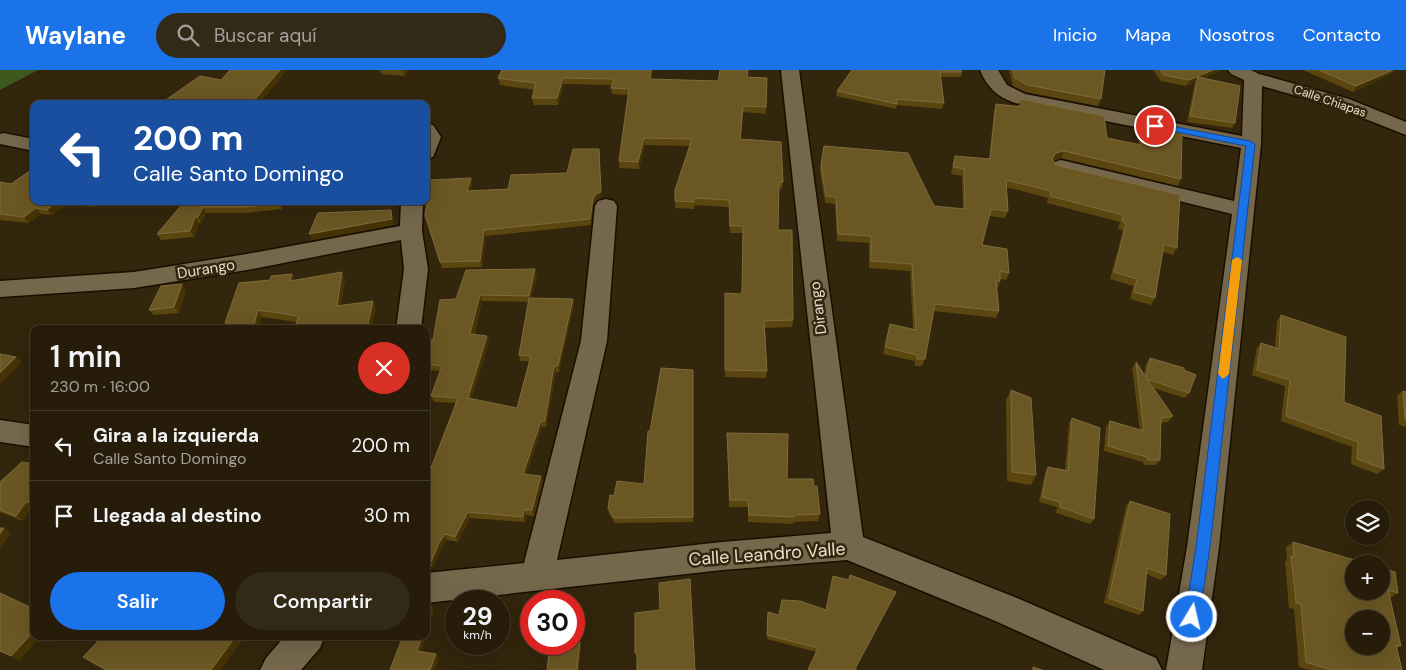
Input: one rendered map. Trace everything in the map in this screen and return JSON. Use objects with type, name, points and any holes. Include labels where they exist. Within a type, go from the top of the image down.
[{"type":"street","name":"Dirango","points":[[790,70],[848,546]]},
{"type":"street","points":[[989,70],[994,84],[1003,93],[1021,100],[1250,144]]},
{"type":"street","points":[[1184,670],[1203,547],[1250,144],[1245,74]]},
{"type":"street","name":"Calle Chiapas","points":[[1245,74],[1342,103],[1406,130]]},
{"type":"street","points":[[3,139],[30,144]]},
{"type":"street","points":[[1061,166],[1243,210]]},
{"type":"street","points":[[409,325],[412,314],[416,269],[411,231],[412,205]]},
{"type":"street","points":[[536,577],[594,341],[606,206]]},
{"type":"street","name":"Durango","points":[[0,289],[134,280],[247,262],[411,231]]},
{"type":"street","points":[[0,431],[30,435]]},
{"type":"street","name":"Calle Leandro Valle","points":[[430,588],[722,556],[848,546],[1005,609],[1144,670]]},
{"type":"street","points":[[278,670],[304,640]]},
{"type":"green space","points":[[0,70],[38,70],[0,90]]},
{"type":"building","points":[[230,70],[280,70],[254,100],[166,100],[200,76],[221,80]]},
{"type":"building","points":[[502,70],[651,70],[650,79],[718,81],[720,70],[748,70],[747,77],[767,78],[766,107],[743,106],[740,139],[781,142],[783,182],[779,182],[778,230],[792,230],[793,320],[764,321],[767,371],[725,370],[725,293],[740,294],[742,292],[743,226],[730,226],[729,200],[694,198],[694,202],[675,201],[675,190],[692,139],[644,138],[638,162],[619,161],[629,89],[611,88],[614,79],[563,78],[557,98],[532,98],[536,83],[527,82],[527,79],[525,82],[498,78]]},
{"type":"building","points":[[852,70],[961,70],[962,72],[940,72],[944,103],[897,99],[897,104],[837,91]]},
{"type":"building","points":[[1013,70],[1105,70],[1101,99],[1028,85],[1015,78]]},
{"type":"building","points":[[1160,70],[1213,70],[1189,80],[1164,75]]},
{"type":"building","points":[[1319,70],[1393,70],[1356,86]]},
{"type":"building","points":[[1198,77],[1240,86],[1235,123],[1190,116]]},
{"type":"building","points":[[1020,99],[1104,116],[1107,138],[1141,145],[1142,130],[1157,132],[1157,127],[1182,132],[1181,179],[1064,151],[1056,153],[1052,159],[1056,165],[1180,195],[1177,248],[1164,244],[1155,298],[1134,292],[1137,279],[1114,272],[1126,224],[1122,221],[1123,215],[1050,196],[1051,191],[1006,180],[1008,211],[991,209],[982,245],[1007,249],[1009,273],[1000,271],[1000,281],[996,281],[999,311],[935,304],[925,359],[917,359],[917,355],[885,347],[890,324],[916,330],[912,264],[871,261],[871,236],[838,234],[836,197],[826,196],[821,165],[824,146],[908,153],[934,206],[965,209],[964,169],[953,167],[955,156],[990,159],[996,104],[1022,107]]},
{"type":"building","points":[[573,149],[599,149],[601,192],[596,194],[593,199],[590,219],[484,230],[480,261],[440,262],[425,215],[427,205],[430,205],[431,180],[471,178],[467,191],[508,189],[511,175],[567,173]]},
{"type":"building","points":[[30,171],[30,205],[53,205],[47,210],[36,208],[24,217],[0,214],[0,182],[11,184]]},
{"type":"building","points":[[182,205],[267,205],[203,207],[198,217],[195,217],[190,231],[157,234]]},
{"type":"building","points":[[391,210],[392,219],[309,234],[318,213]]},
{"type":"building","points":[[535,269],[529,296],[480,295],[470,334],[487,336],[468,398],[517,408],[531,356],[519,355],[529,298],[573,299],[558,366],[554,366],[545,421],[541,421],[523,474],[541,476],[532,510],[524,510],[523,517],[468,512],[455,537],[445,534],[431,562],[430,471],[458,398],[431,396],[442,366],[430,364],[430,340],[433,340],[440,300],[456,299],[466,270]]},
{"type":"building","points":[[342,272],[337,306],[373,301],[368,325],[296,325],[299,316],[258,310],[254,325],[229,325],[230,323],[225,323],[239,283],[270,280],[271,276],[292,274],[290,281]]},
{"type":"building","points":[[182,284],[174,307],[149,310],[161,286]]},
{"type":"building","points":[[1281,315],[1346,337],[1344,402],[1381,416],[1384,469],[1357,459],[1358,442],[1286,416],[1290,380],[1257,370],[1261,343],[1279,349]]},
{"type":"building","points":[[0,354],[16,357],[0,373]]},
{"type":"building","points":[[1150,358],[1184,368],[1184,370],[1196,375],[1189,393],[1147,379],[1173,416],[1161,418],[1160,460],[1148,460],[1147,457],[1108,446],[1110,421],[1144,431],[1136,362],[1146,377]]},
{"type":"building","points":[[661,368],[693,370],[693,517],[614,518],[608,508],[610,495],[614,496],[617,481],[644,484],[648,431],[650,431]]},
{"type":"building","points":[[1011,390],[1031,398],[1036,475],[1012,472]]},
{"type":"building","points":[[1403,391],[1406,392],[1406,420],[1405,419]]},
{"type":"building","points":[[1072,418],[1100,428],[1094,519],[1060,507],[1060,502],[1042,497],[1048,467],[1068,471]]},
{"type":"building","points":[[727,433],[788,434],[787,479],[813,479],[814,486],[817,486],[820,514],[794,515],[794,517],[749,515],[748,500],[730,500]]},
{"type":"building","points":[[22,462],[30,463],[30,502],[26,502],[16,516],[0,510],[0,482]]},
{"type":"building","points":[[1130,501],[1170,514],[1166,575],[1147,568],[1143,611],[1109,598]]},
{"type":"building","points":[[1293,542],[1345,557],[1345,600],[1390,599],[1401,646],[1396,645],[1402,670],[1331,670],[1306,662],[1301,604],[1296,603],[1291,556],[1294,557]]},
{"type":"building","points":[[1390,571],[1395,572],[1398,593],[1390,591]]},
{"type":"building","points":[[850,575],[896,592],[855,669],[857,670],[808,670],[818,648],[767,635],[768,612],[779,615],[782,600],[800,601],[826,610],[833,576],[849,580]]},
{"type":"building","points":[[690,579],[695,670],[637,670],[635,613],[660,610],[659,583]]},
{"type":"building","points":[[0,593],[30,607],[30,635],[11,656],[0,651]]},
{"type":"building","points":[[99,640],[233,640],[211,670],[106,670],[83,657]]},
{"type":"building","points":[[401,640],[421,640],[417,651],[436,654],[430,670],[390,670]]},
{"type":"building","points":[[549,655],[579,655],[577,670],[547,670]]},
{"type":"slow traffic","points":[[1223,374],[1237,260]]},
{"type":"route","points":[[1155,126],[1250,144],[1203,547],[1192,617]]}]
